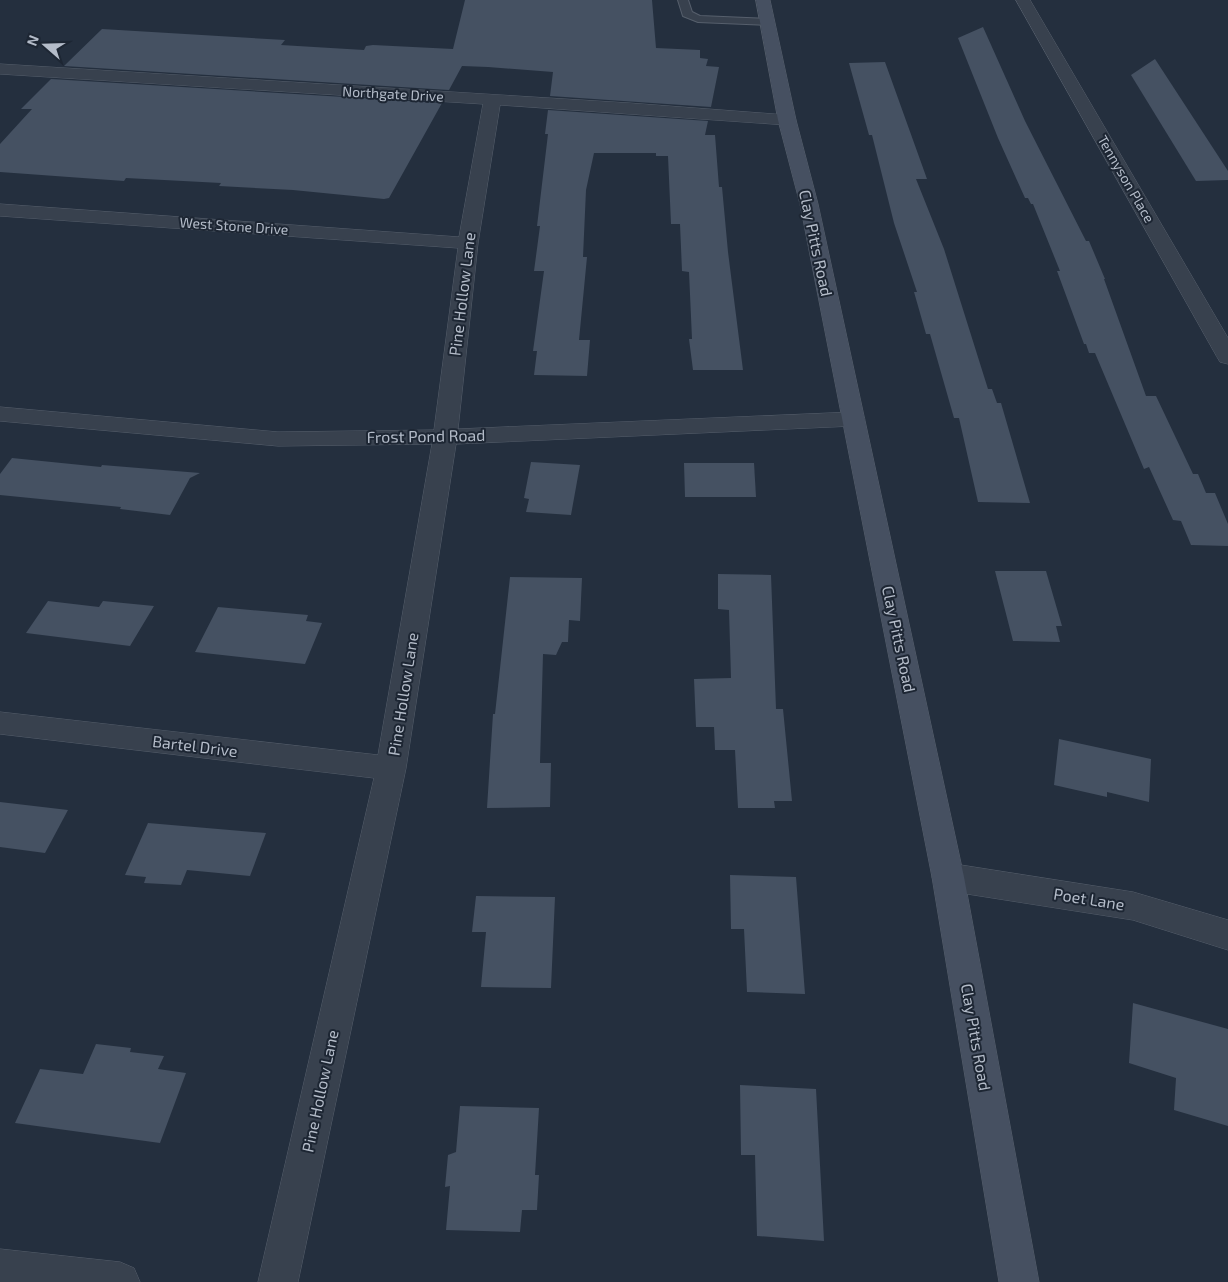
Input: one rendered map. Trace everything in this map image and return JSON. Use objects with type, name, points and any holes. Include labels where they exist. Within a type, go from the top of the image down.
[{"type":"street","name":"Clay Pitts Road","points":[[763,0],[787,120],[809,204],[948,877],[1019,1282]]},
{"type":"street","name":"Tennyson Place","points":[[1023,0],[1228,357]]},
{"type":"street","name":"Northgate Drive","points":[[0,69],[638,108],[787,120]]},
{"type":"street","name":"Pine Hollow Lane","points":[[278,1282],[391,768],[445,437],[468,243],[492,100]]},
{"type":"street","name":"West Stone Drive","points":[[0,210],[468,243]]},
{"type":"street","name":"Frost Pond Road","points":[[0,414],[278,439],[445,437],[853,419]]},
{"type":"street","name":"Bartel Drive","points":[[0,723],[391,768]]},
{"type":"street","name":"Poet Lane","points":[[948,877],[1132,906],[1228,936]]},
{"type":"street","points":[[0,1269],[120,1282]]},
{"type":"lane","points":[[683,0],[686,14],[698,19],[767,22]]},
{"type":"building","points":[[465,0],[652,0],[656,48],[700,50],[700,58],[708,59],[706,66],[719,67],[711,107],[550,96],[553,72],[488,67],[462,66],[449,90],[64,66],[102,29],[285,40],[281,45],[364,50],[366,46],[373,45],[453,49]]},
{"type":"building","points":[[983,27],[1025,121],[1086,241],[1089,241],[1105,279],[1146,396],[1156,396],[1193,474],[1198,474],[1206,493],[1215,493],[1228,524],[1228,546],[1191,545],[1181,521],[1173,520],[1149,467],[1144,469],[1095,353],[1089,353],[1086,344],[1084,344],[1057,271],[1060,271],[1033,204],[1031,204],[1028,198],[1025,198],[998,138],[958,38]]},
{"type":"building","points":[[1155,59],[1228,171],[1228,180],[1196,181],[1131,75]]},
{"type":"building","points":[[885,62],[927,179],[916,179],[944,249],[988,389],[992,389],[997,403],[1001,403],[1030,503],[978,502],[959,418],[954,418],[930,334],[926,334],[914,292],[917,292],[894,223],[872,135],[869,135],[849,63]]},
{"type":"building","points":[[51,79],[442,103],[389,198],[384,199],[293,190],[219,186],[221,183],[126,178],[124,181],[0,172],[0,144],[32,109],[21,109]]},
{"type":"building","points":[[548,110],[708,121],[705,135],[715,135],[719,187],[722,187],[743,370],[693,370],[689,339],[692,339],[689,272],[682,271],[680,224],[671,224],[668,156],[656,156],[656,153],[594,153],[586,190],[583,257],[587,257],[579,340],[590,340],[587,376],[534,375],[537,351],[533,351],[544,271],[534,271],[540,226],[537,226],[548,134],[545,134]]},
{"type":"building","points":[[12,458],[101,467],[102,465],[200,473],[190,478],[170,515],[120,509],[121,507],[0,495],[0,474]]},
{"type":"building","points":[[531,462],[580,465],[571,515],[526,512],[529,499],[524,498]]},
{"type":"building","points":[[684,463],[754,463],[756,497],[685,497]]},
{"type":"building","points":[[995,571],[1046,571],[1062,626],[1056,626],[1060,642],[1013,641]]},
{"type":"building","points":[[718,574],[771,575],[776,709],[783,709],[792,801],[774,801],[775,808],[738,808],[735,750],[715,750],[714,727],[696,727],[694,679],[731,678],[729,610],[718,609]]},
{"type":"building","points":[[510,577],[582,578],[580,621],[569,620],[568,642],[562,642],[556,655],[543,654],[540,763],[551,763],[550,807],[487,808],[493,714],[495,714]]},
{"type":"building","points":[[48,601],[99,607],[103,601],[154,606],[130,646],[26,633]]},
{"type":"building","points":[[218,607],[308,615],[306,621],[322,623],[305,664],[195,652]]},
{"type":"building","points":[[1059,739],[1151,759],[1149,802],[1107,792],[1107,797],[1054,785]]},
{"type":"building","points":[[0,802],[68,810],[45,853],[0,847]]},
{"type":"building","points":[[148,823],[266,833],[250,876],[187,870],[181,885],[144,883],[146,877],[125,875]]},
{"type":"building","points":[[730,875],[796,877],[805,994],[747,992],[744,929],[731,929]]},
{"type":"building","points":[[476,896],[555,897],[551,988],[481,987],[486,932],[472,932]]},
{"type":"building","points":[[1133,1003],[1228,1029],[1228,1126],[1174,1110],[1176,1078],[1129,1063]]},
{"type":"building","points":[[96,1044],[131,1048],[130,1052],[164,1056],[158,1069],[186,1073],[160,1143],[15,1123],[40,1069],[83,1074]]},
{"type":"building","points":[[740,1085],[816,1089],[824,1241],[757,1236],[755,1155],[741,1155]]},
{"type":"building","points":[[460,1106],[539,1108],[535,1175],[539,1175],[537,1210],[522,1210],[520,1232],[446,1230],[450,1186],[445,1187],[448,1155],[456,1152]]}]
